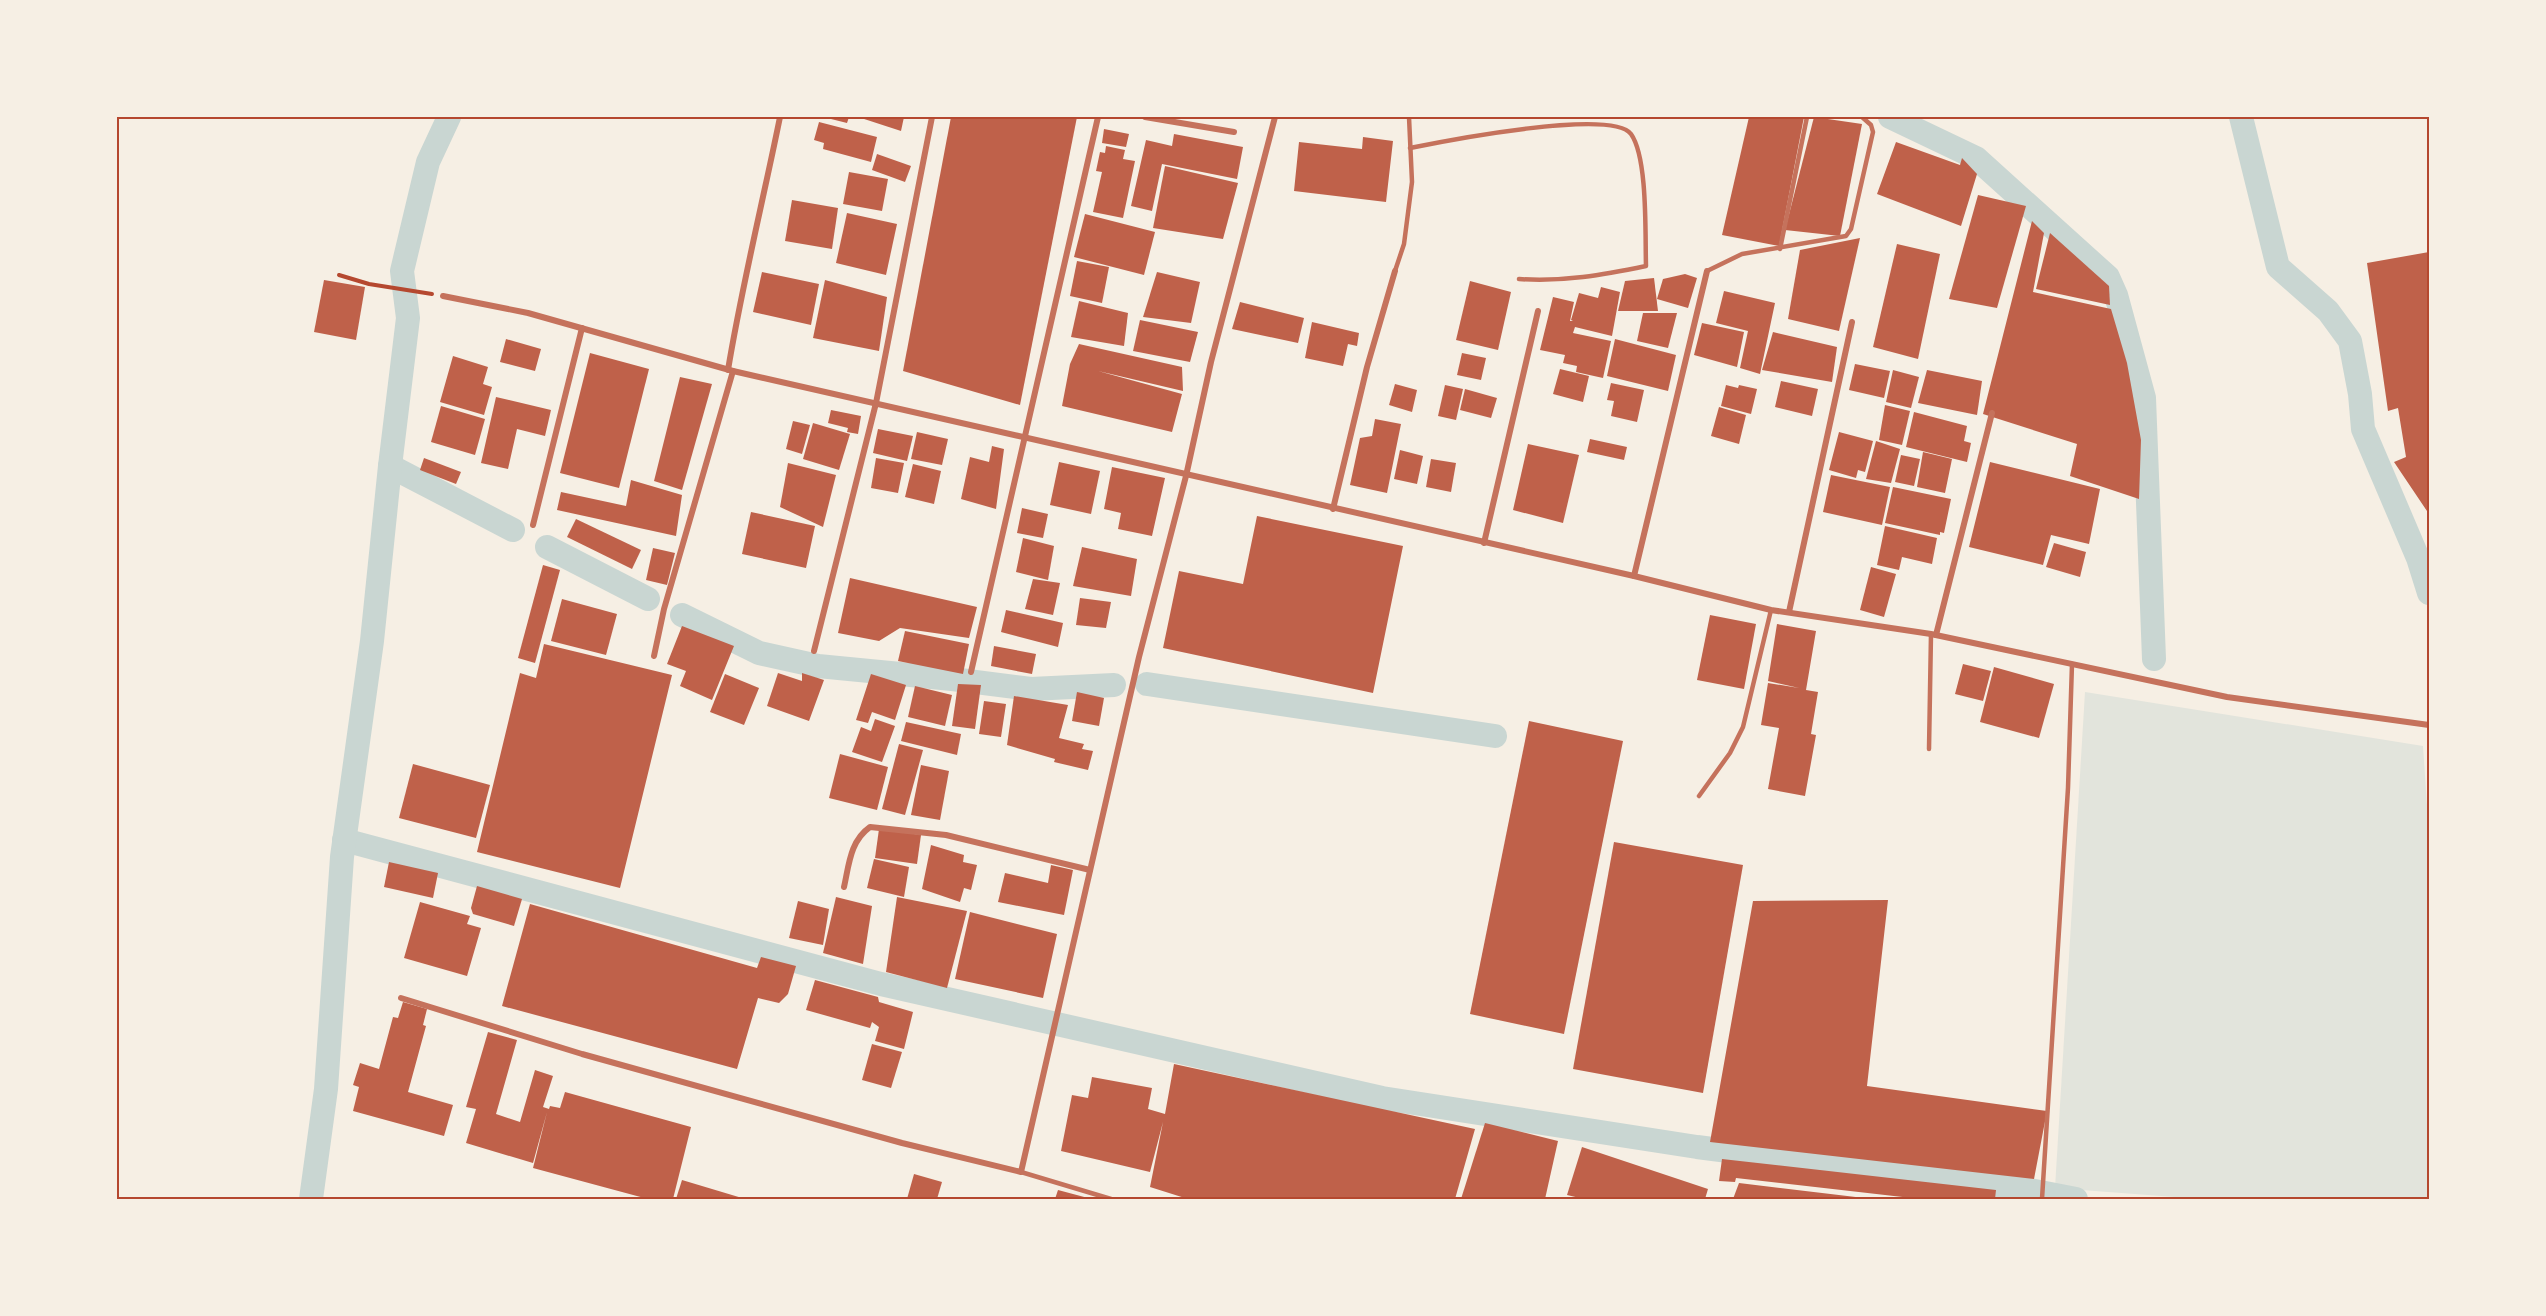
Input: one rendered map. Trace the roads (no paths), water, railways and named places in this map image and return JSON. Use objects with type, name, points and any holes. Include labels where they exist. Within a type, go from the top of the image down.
[{"type":"street","points":[[654,656],[664,609],[696,505],[730,371],[738,312],[753,253],[780,117]]},
{"type":"street","points":[[814,651],[876,403],[932,117]]},
{"type":"street","points":[[971,672],[1098,117]]},
{"type":"street","points":[[1145,117],[1234,132]]},
{"type":"street","points":[[402,998],[616,1063],[902,1143],[1021,1172],[1139,657],[1186,476],[1211,362],[1275,117]]},
{"type":"street","points":[[1333,509],[1366,367],[1395,271]]},
{"type":"street","points":[[1634,576],[1707,271]]},
{"type":"street","points":[[443,296],[528,313],[730,371],[1634,576],[1771,610],[1934,635],[2227,697],[2426,725]]},
{"type":"street","points":[[1484,543],[1538,311]]},
{"type":"street","points":[[1789,612],[1852,322]]},
{"type":"street","points":[[533,525],[582,328]]},
{"type":"street","points":[[1934,635],[1992,413]]},
{"type":"street","points":[[844,887],[853,846],[863,832],[870,827],[946,835],[1090,870]]},
{"type":"lane","points":[[1395,271],[1404,244],[1412,182],[1409,117]]},
{"type":"lane","points":[[1780,249],[1807,117]]},
{"type":"lane","points":[[1707,271],[1742,254],[1839,239],[1851,229],[1873,132],[1872,125],[1862,117]]},
{"type":"lane","points":[[1410,148],[1487,133],[1563,126],[1608,124],[1629,131],[1635,141],[1641,167],[1646,266],[1595,277],[1545,281],[1519,279]]},
{"type":"lane","points":[[1699,796],[1730,753],[1743,727],[1771,610]]},
{"type":"lane","points":[[1929,749],[1934,635]]},
{"type":"lane","points":[[2042,1199],[2068,788],[2072,664]]},
{"type":"lane","points":[[1021,1172],[1111,1199]]},
{"type":"waterway","points":[[311,1199],[326,1089],[342,857],[372,641],[408,318],[402,271],[428,162],[449,117]]},
{"type":"waterway","points":[[1890,117],[1976,158],[2108,277],[2116,295],[2144,398],[2154,659]]},
{"type":"waterway","points":[[2241,117],[2278,267],[2328,311],[2350,341],[2360,394],[2363,429],[2418,558],[2429,593]]},
{"type":"waterway","points":[[390,466],[513,530]]},
{"type":"waterway","points":[[547,547],[648,599]]},
{"type":"waterway","points":[[682,615],[759,653],[818,666],[1031,689],[1114,685]]},
{"type":"waterway","points":[[1147,684],[1495,736]]},
{"type":"waterway","points":[[344,840],[881,984],[1382,1098],[1697,1147],[2024,1189],[2076,1199]]}]
